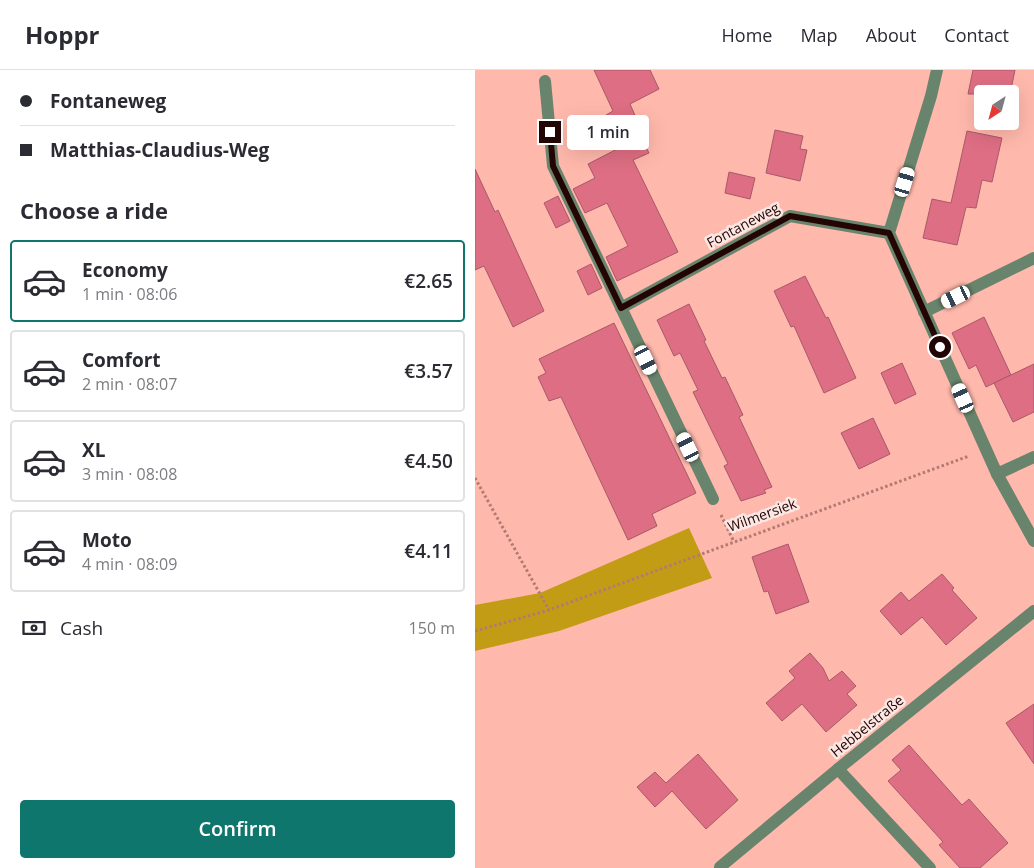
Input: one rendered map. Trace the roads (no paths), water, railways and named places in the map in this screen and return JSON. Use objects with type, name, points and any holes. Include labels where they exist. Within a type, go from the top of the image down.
[{"type":"street","points":[[937,70],[931,96],[889,233],[997,474],[1034,541]]},
{"type":"street","points":[[545,81],[553,166],[713,499]]},
{"type":"street","name":"Fontaneweg","points":[[621,308],[790,216],[889,233]]},
{"type":"street","points":[[924,312],[1034,258]]},
{"type":"street","points":[[997,474],[1034,457]]},
{"type":"street","name":"Hebbelstraße","points":[[721,867],[838,769],[1034,611]]},
{"type":"street","points":[[838,769],[930,868]]}]
